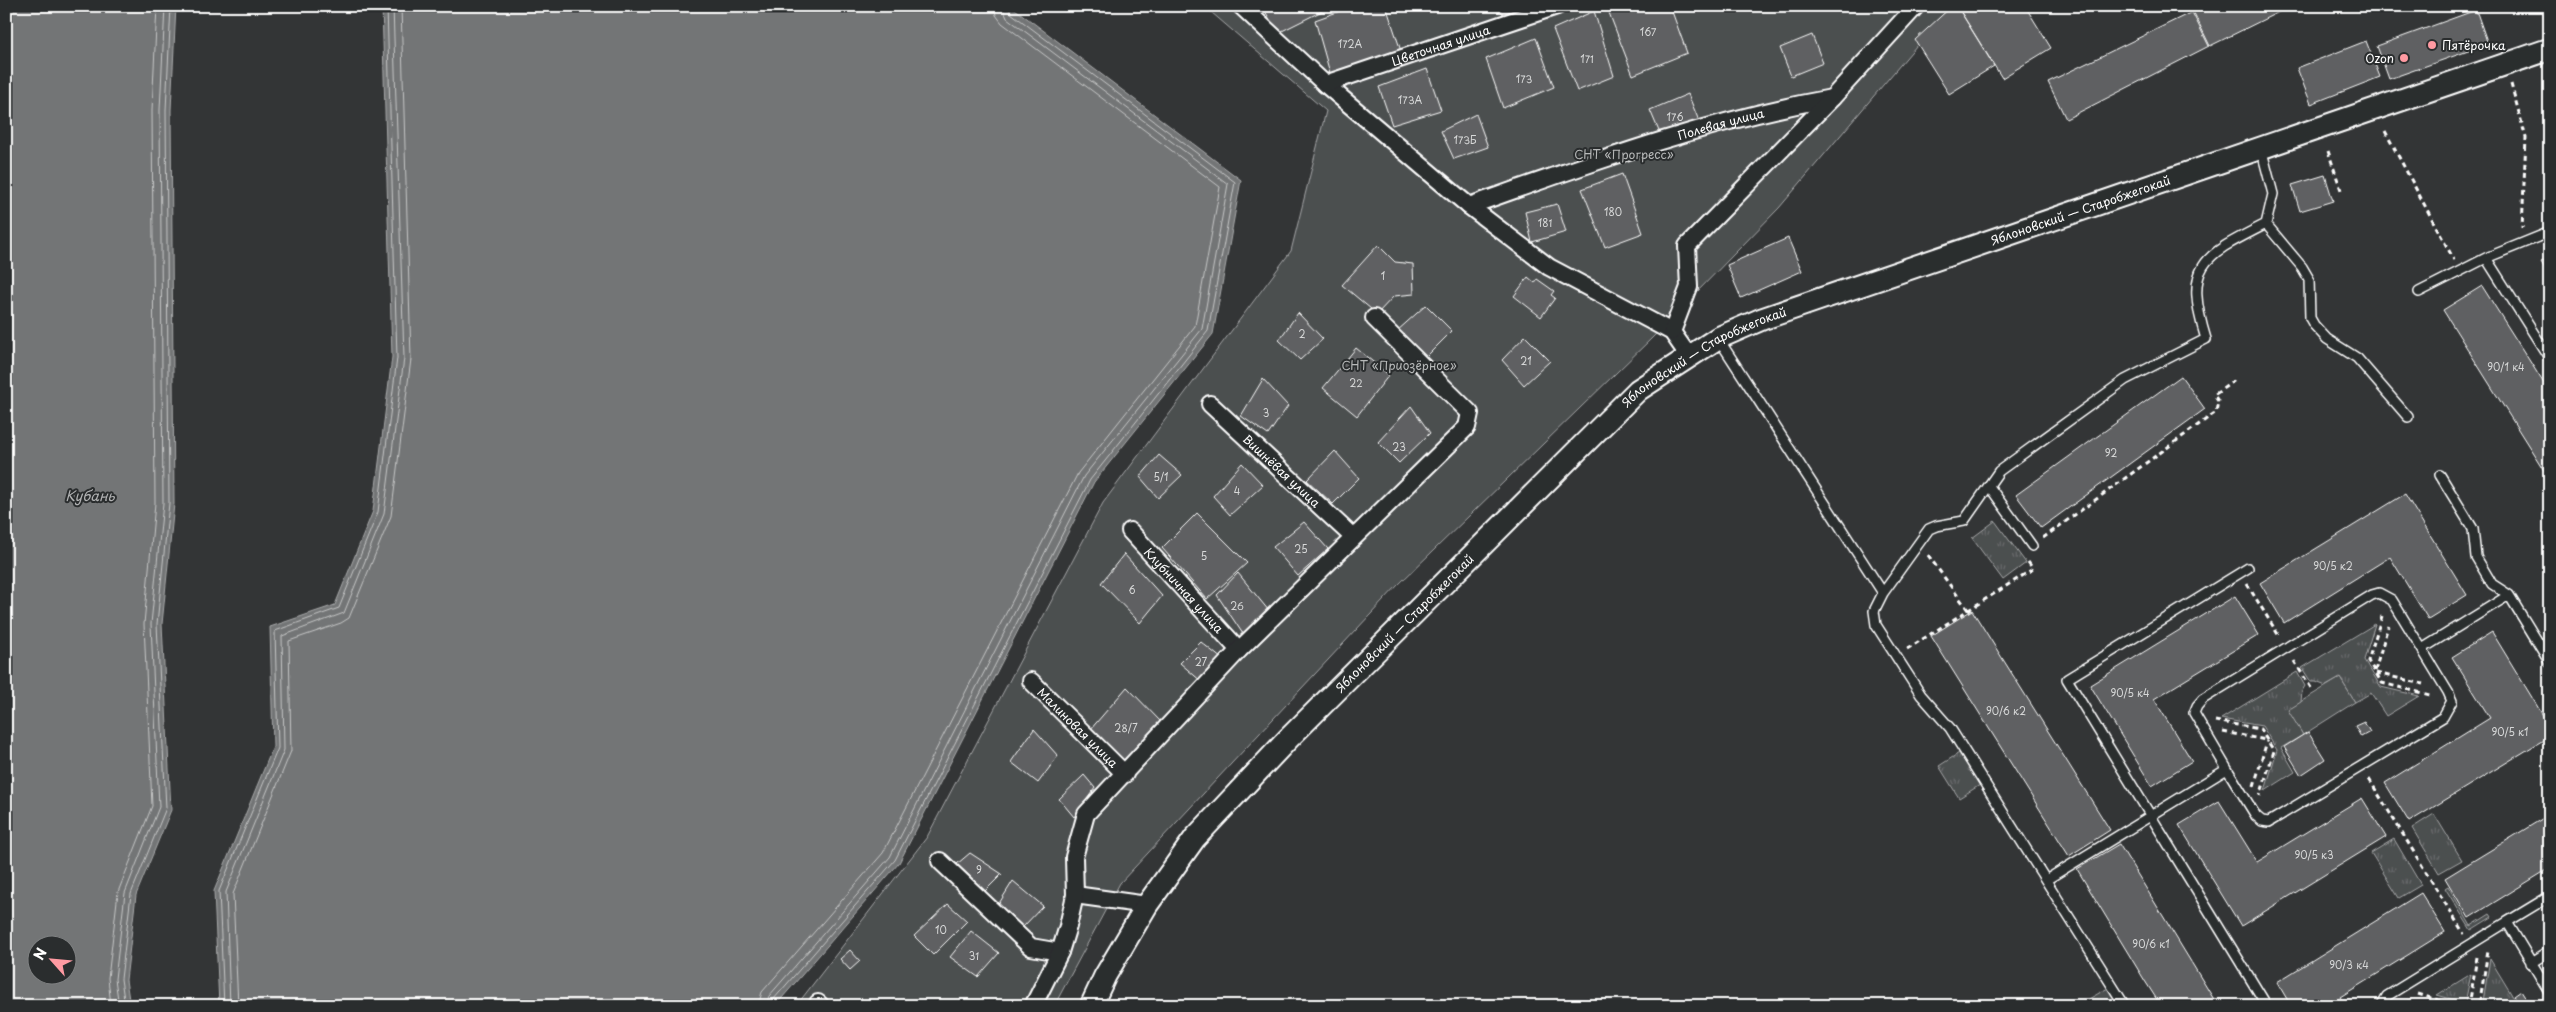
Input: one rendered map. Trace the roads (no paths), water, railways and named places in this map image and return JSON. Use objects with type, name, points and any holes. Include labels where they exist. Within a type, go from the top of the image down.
[{"type":"street","points":[[1241,6],[1325,84],[1469,206],[1549,268],[1672,332],[1688,355]]},
{"type":"street","name":"Цветочная улица","points":[[1325,84],[1557,6]]},
{"type":"street","points":[[1672,332],[1689,287],[1687,246],[1832,98],[1916,6]]},
{"type":"street","name":"Яблоновский — Старобжегокай","points":[[1091,1006],[1105,976],[1147,905],[1195,838],[1289,738],[1638,390],[1688,355],[1718,338],[1840,292],[2550,49]]},
{"type":"street","name":"Полевая улица","points":[[1469,206],[1603,158],[1774,108],[1832,98]]},
{"type":"street","points":[[1033,1006],[1060,952],[1075,895],[1074,857],[1086,814],[1239,650],[1353,536],[1467,427],[1470,413],[1374,318]]},
{"type":"street","name":"Вишнёвая улица","points":[[1210,404],[1353,536]]},
{"type":"street","name":"Клубничная улица","points":[[1130,531],[1239,650]]},
{"type":"street","name":"Малиновая улица","points":[[1031,681],[1125,774]]},
{"type":"street","points":[[940,861],[1032,947],[1060,952]]},
{"type":"street","points":[[1075,895],[1147,905]]},
{"type":"lane","points":[[2125,1006],[1950,728],[1921,695],[1896,656],[1874,618],[1874,611],[1883,593],[1929,529],[1964,520],[1999,471],[2125,380],[2206,339],[2198,312],[2196,286],[2199,273],[2208,258],[2219,248],[2266,224],[2273,194],[2261,148]]},
{"type":"lane","points":[[2266,224],[2302,267],[2308,279],[2310,318],[2314,325],[2327,339],[2357,358],[2408,417]]},
{"type":"lane","points":[[2418,292],[2486,258],[2550,232]]},
{"type":"lane","points":[[2486,258],[2550,359]]},
{"type":"lane","points":[[1718,338],[1883,593]]},
{"type":"lane","points":[[2440,475],[2472,529],[2476,557],[2492,584],[2509,595],[2550,662]]},
{"type":"lane","points":[[1989,486],[2032,546]]},
{"type":"lane","points":[[2244,570],[2067,679],[2267,1006]]},
{"type":"lane","points":[[2379,593],[2392,600],[2422,649],[2452,701],[2449,710],[2443,717],[2269,822],[2262,821],[2256,816],[2194,713],[2197,706],[2286,648],[2379,593]]},
{"type":"lane","points":[[2422,649],[2509,595]]},
{"type":"lane","points":[[2046,880],[2227,769]]},
{"type":"lane","points":[[2380,1006],[2387,996],[2550,896]]},
{"type":"lane","points":[[2507,922],[2550,993]]},
{"type":"lane","points":[[2532,963],[2550,952]]},
{"type":"water","name":"Кубань","points":[[6,6],[176,6],[171,110],[174,504],[162,624],[171,810],[136,895],[126,980],[130,1006],[6,1006]]},
{"type":"water","points":[[382,6],[1011,6],[1241,180],[1213,334],[1094,482],[899,863],[775,1006],[219,1006],[214,891],[273,747],[270,627],[335,605],[373,511],[392,357]]},
{"type":"place","name":"Пятёрочка","points":[[2432,45]]},
{"type":"place","name":"Ozon","points":[[2404,58]]},
{"type":"park label","name":"СНТ «Прогресс»","points":[[1624,154]]},
{"type":"park label","name":"СНТ «Приозёрное»","points":[[1399,365]]}]
